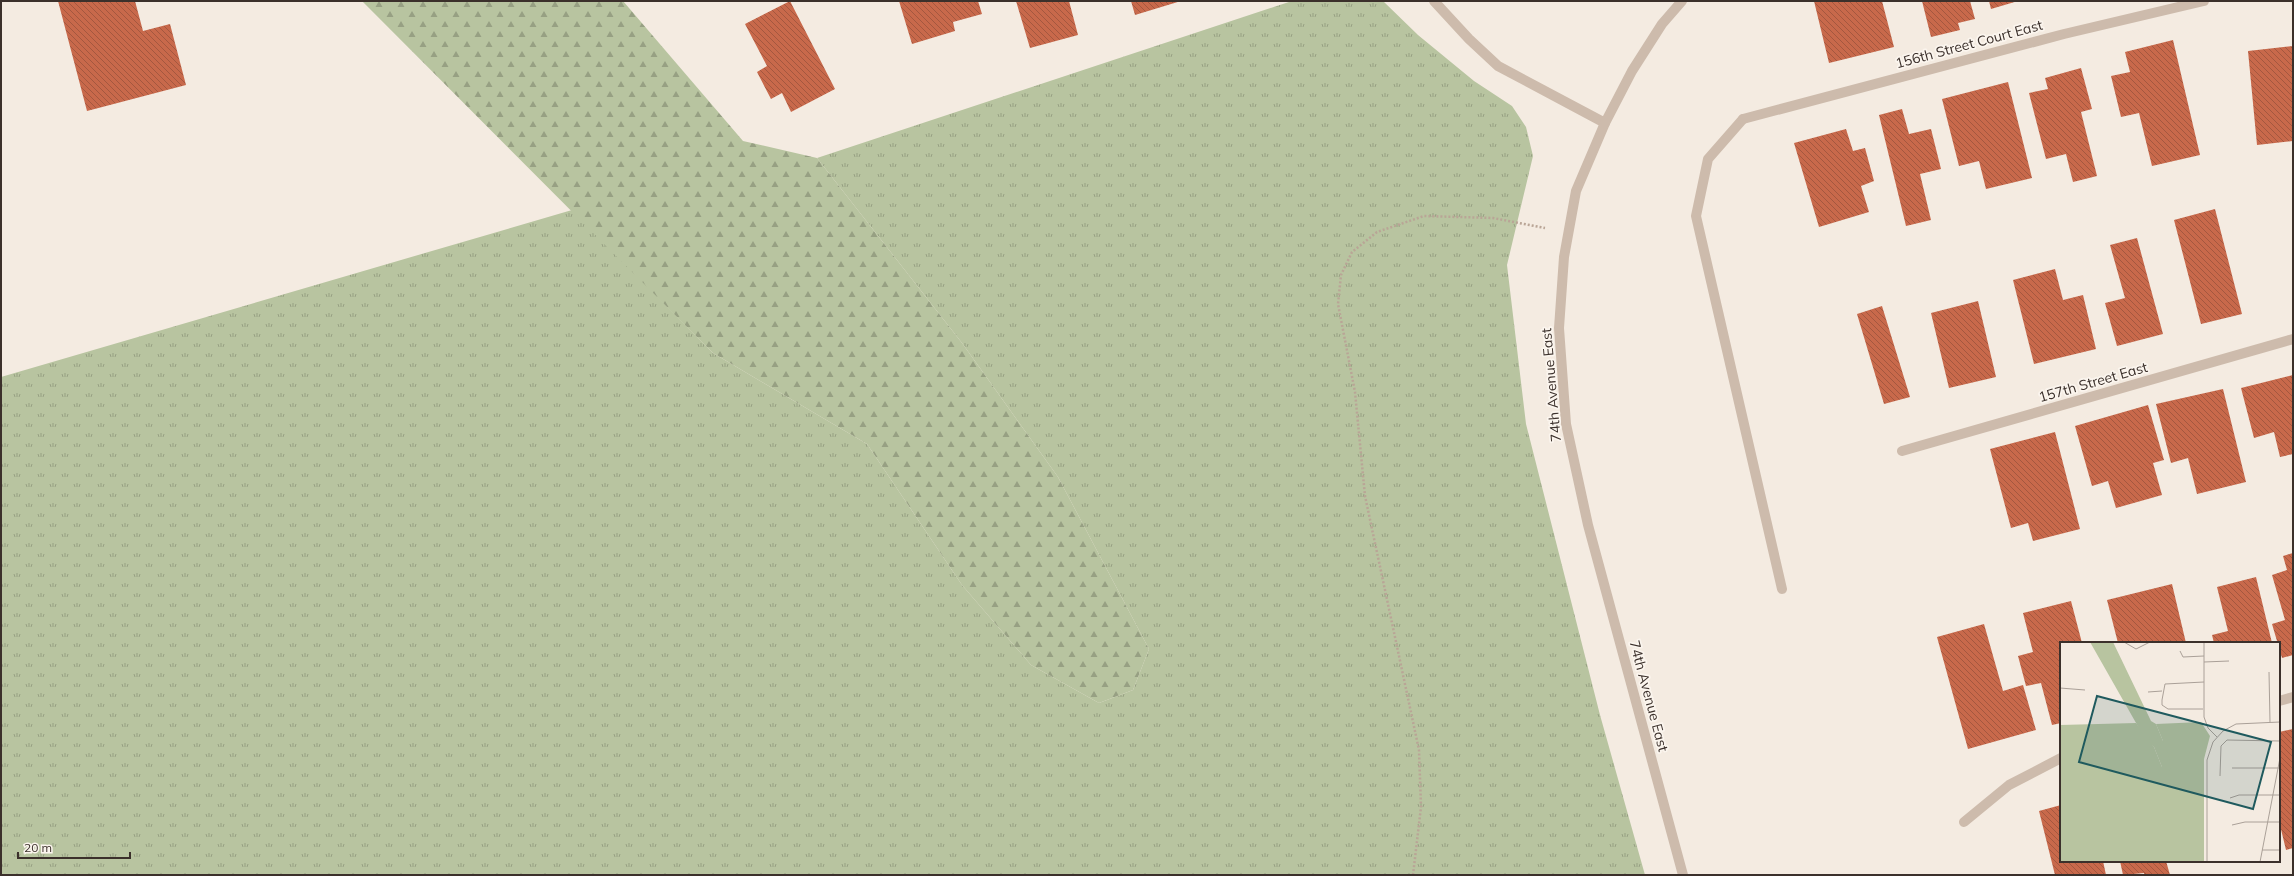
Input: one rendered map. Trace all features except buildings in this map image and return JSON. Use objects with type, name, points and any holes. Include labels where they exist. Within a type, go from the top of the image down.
[{"type":"street","points":[[1434,1],[1469,39],[1498,66],[1605,122]]},
{"type":"street","name":"74th Avenue East","points":[[1682,1],[1662,24],[1632,71],[1605,122],[1576,191],[1564,257],[1559,328],[1566,424],[1588,525],[1683,875]]},
{"type":"street","name":"156th Street Court East","points":[[1782,589],[1696,216],[1708,159],[1744,119],[2064,34],[2204,1]]},
{"type":"street","name":"157th Street East","points":[[1902,451],[2293,339]]},
{"type":"street","points":[[2280,701],[2293,697]]},
{"type":"street","points":[[1964,822],[2009,785],[2060,759]]},
{"type":"path","points":[[1413,875],[1421,807],[1419,750],[1365,496],[1355,392],[1338,304],[1341,275],[1352,252],[1377,232],[1424,216],[1493,218],[1569,232]]},
{"type":"green space","points":[[362,1],[623,1],[743,141],[817,158],[962,343],[1058,477],[1149,649],[1133,690],[1099,703],[1031,665],[962,585],[867,444],[713,353]]},
{"type":"green space","points":[[1292,1],[1383,1],[1418,35],[1474,81],[1512,106],[1526,127],[1533,156],[1507,265],[1526,424],[1600,715],[1645,875],[1,875],[1,377],[572,210],[713,353],[867,444],[962,585],[1031,665],[1099,703],[1133,690],[1149,649],[1058,477],[962,343],[817,158]]}]
